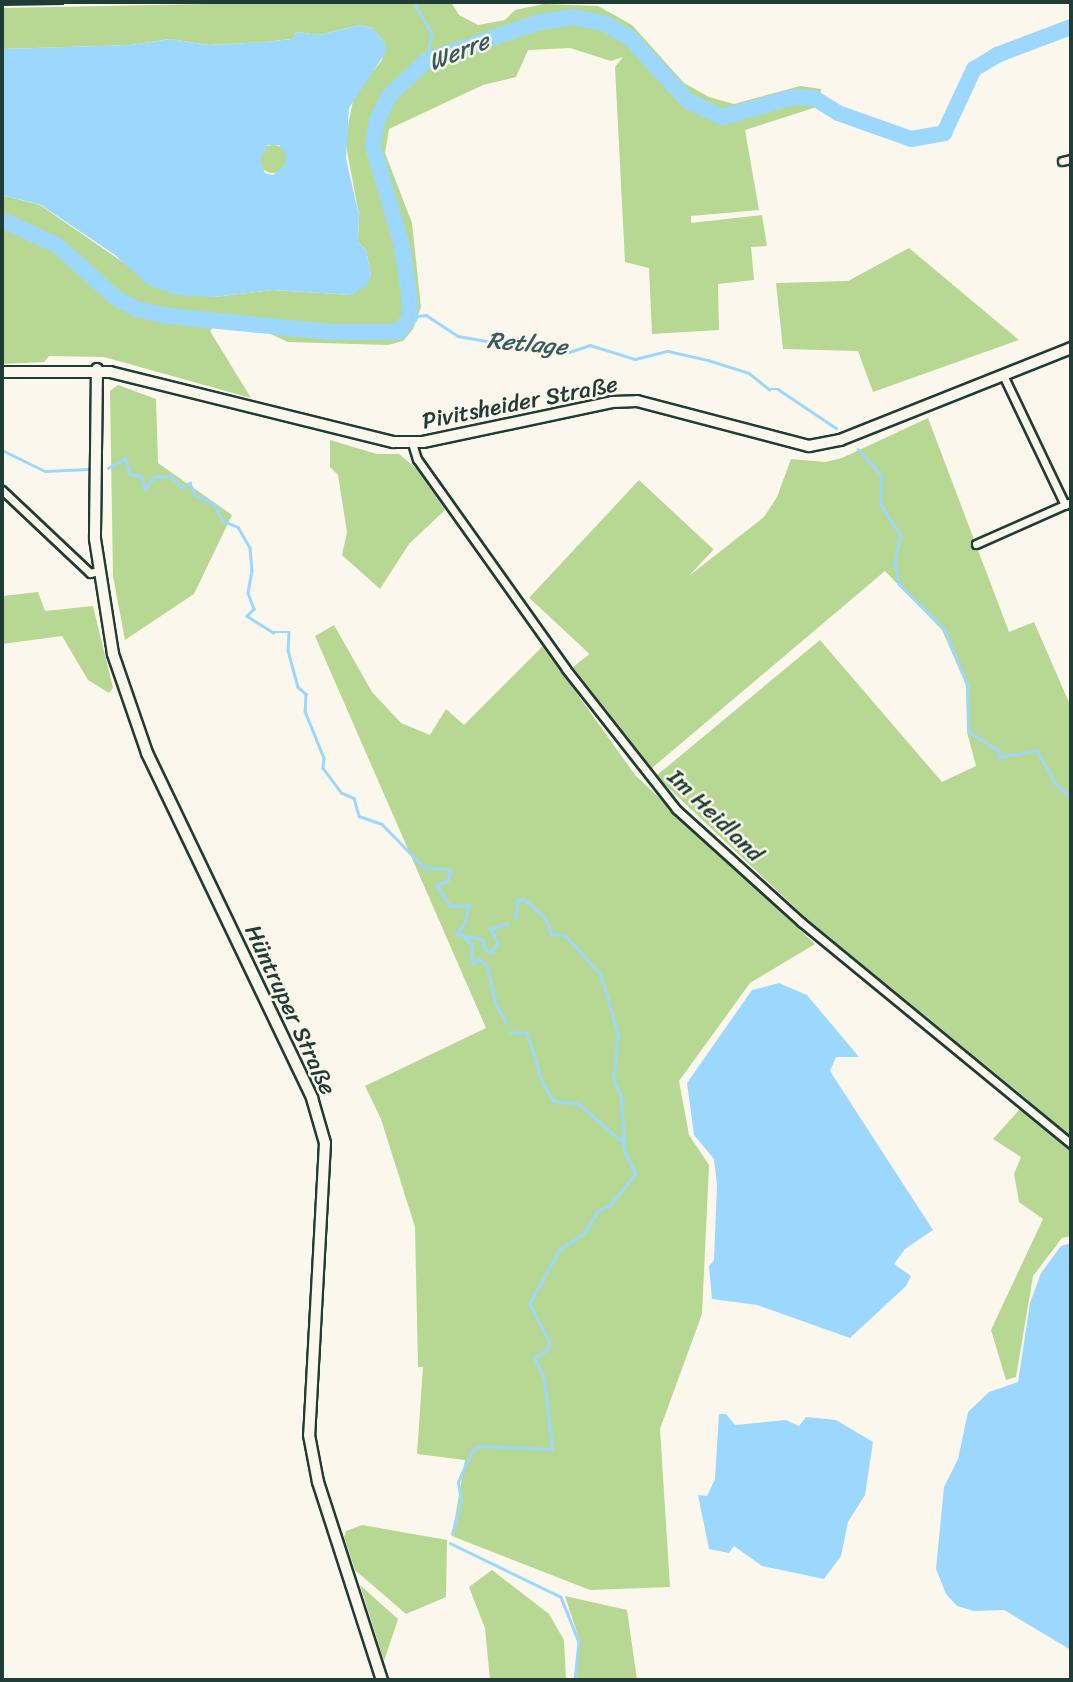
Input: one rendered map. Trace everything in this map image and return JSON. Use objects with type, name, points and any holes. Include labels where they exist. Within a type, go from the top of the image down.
[{"type":"street","points":[[1062,161],[1071,159]]},
{"type":"street","name":"Pivitsheider Straße","points":[[2,372],[97,369],[373,439],[412,443],[637,401],[808,446],[840,440],[1071,348]]},
{"type":"street","name":"Hüntruper Straße","points":[[97,369],[98,571],[113,654],[138,731],[312,1098],[325,1143],[309,1435],[318,1482],[382,1680]]},
{"type":"street","points":[[976,544],[1068,503],[1003,375]]},
{"type":"street","name":"Im Heidland","points":[[412,443],[417,459],[566,669],[676,809],[801,922],[1071,1144]]},
{"type":"street","points":[[2,489],[90,573],[98,571]]},
{"type":"green space","points":[[451,2],[459,15],[478,25],[505,20],[515,10],[544,4],[598,6],[632,25],[684,83],[709,97],[734,104],[800,86],[821,89],[820,106],[745,130],[759,210],[691,216],[691,223],[762,215],[767,246],[751,247],[754,280],[718,284],[719,330],[652,334],[649,268],[625,262],[615,67],[623,57],[611,61],[570,48],[528,50],[516,77],[483,85],[389,129],[385,153],[412,223],[421,307],[413,329],[403,341],[388,345],[288,342],[264,331],[213,327],[210,331],[251,398],[104,357],[49,356],[44,362],[2,364],[2,195],[40,205],[130,267],[214,297],[273,290],[352,295],[371,276],[366,250],[358,242],[359,215],[345,140],[354,96],[382,60],[385,43],[372,28],[361,25],[318,35],[297,32],[292,39],[264,42],[208,45],[170,39],[131,45],[2,49],[2,8]]},
{"type":"green space","points":[[273,145],[283,149],[287,159],[283,169],[273,173],[263,169],[259,159],[263,149]]},
{"type":"green space","points":[[909,248],[1019,340],[873,392],[858,351],[783,349],[776,283],[848,281]]},
{"type":"green space","points":[[118,385],[156,399],[158,463],[232,515],[194,594],[125,640],[113,576],[110,391]]},
{"type":"green space","points":[[928,418],[1009,632],[1034,622],[1071,707],[1071,1236],[1062,1238],[1033,1276],[1016,1377],[1006,1380],[991,1330],[1043,1219],[1019,1202],[1014,1174],[1021,1157],[993,1139],[1028,1100],[806,918],[656,776],[820,640],[942,782],[976,766],[967,732],[966,685],[942,630],[885,571],[652,768],[573,667],[764,517],[777,497],[791,459],[825,462],[842,458]]},
{"type":"green space","points":[[330,440],[377,454],[399,454],[417,469],[445,510],[409,544],[380,589],[342,555],[347,532],[338,475],[330,467]]},
{"type":"green space","points":[[639,480],[714,550],[604,667],[529,598]]},
{"type":"green space","points":[[38,592],[45,611],[93,606],[113,688],[109,693],[88,680],[62,636],[2,644],[2,596]]},
{"type":"green space","points":[[334,625],[372,692],[401,723],[430,735],[446,709],[464,725],[543,646],[635,775],[815,944],[750,983],[679,1081],[689,1135],[709,1165],[702,1314],[660,1429],[670,1587],[590,1590],[452,1536],[465,1460],[417,1454],[423,1367],[418,1367],[415,1227],[381,1119],[365,1086],[486,1028],[315,636]]},
{"type":"green space","points":[[362,1525],[447,1540],[446,1597],[406,1614],[355,1570],[344,1537],[346,1531]]},
{"type":"green space","points":[[492,1570],[549,1614],[564,1640],[566,1680],[490,1680],[485,1628],[469,1587]]},
{"type":"green space","points":[[360,1585],[398,1619],[384,1661]]},
{"type":"green space","points":[[565,1596],[627,1610],[637,1680],[576,1680],[580,1642]]},
{"type":"water","points":[[361,25],[372,28],[385,43],[386,52],[349,108],[346,159],[359,215],[358,242],[366,250],[371,276],[368,284],[352,295],[273,290],[214,297],[177,295],[148,285],[115,255],[41,205],[2,195],[2,49],[131,45],[170,39],[208,45],[292,39],[297,32],[318,35]],"holes":[[[268,145],[279,145],[287,157],[283,167],[273,175],[265,173],[260,160]]]},
{"type":"water","points":[[779,983],[807,995],[859,1057],[836,1057],[830,1071],[933,1230],[905,1249],[894,1264],[911,1276],[906,1286],[850,1338],[757,1305],[712,1299],[709,1266],[714,1260],[717,1185],[714,1159],[694,1135],[687,1083],[752,990]]},
{"type":"water","points":[[1071,1243],[1071,1650],[1004,1610],[974,1611],[957,1606],[946,1594],[936,1569],[944,1487],[958,1459],[968,1412],[989,1392],[1018,1382],[1030,1303],[1041,1273],[1061,1246]]},
{"type":"water","points":[[719,1414],[726,1414],[735,1425],[786,1420],[799,1426],[806,1417],[836,1420],[873,1442],[865,1495],[848,1522],[841,1556],[824,1579],[762,1566],[734,1546],[729,1553],[709,1549],[698,1495],[707,1496],[715,1479]]},
{"type":"waterway","points":[[415,4],[432,33],[427,60]]},
{"type":"waterway","name":"Werre","points":[[2,220],[57,245],[116,298],[137,309],[168,316],[332,332],[398,332],[410,317],[409,294],[402,246],[373,146],[377,120],[389,96],[427,60],[536,23],[572,17],[604,23],[630,38],[688,101],[723,117],[793,97],[814,98],[838,113],[911,139],[944,133],[974,69],[997,55],[1071,27]]},
{"type":"waterway","name":"Retlage","points":[[410,317],[426,315],[458,336],[493,342],[505,340],[569,352],[590,345],[635,359],[668,351],[708,360],[749,373],[769,389],[778,389],[836,428]]},
{"type":"waterway","name":"Retlage","points":[[858,449],[882,476],[881,504],[901,536],[895,563],[899,584],[944,628],[968,685],[969,732],[999,751],[999,757],[1037,750],[1056,784],[1071,797]]},
{"type":"waterway","points":[[2,450],[45,471],[88,469]]},
{"type":"waterway","points":[[108,468],[125,458],[130,474],[142,476],[145,489],[154,477],[170,476],[182,487],[190,483],[195,495],[214,504],[223,521],[238,527],[250,548],[252,570],[248,593],[254,609],[247,616],[273,632],[289,632],[288,650],[298,687],[306,694],[305,711],[324,758],[323,768],[342,793],[354,798],[359,816],[382,824],[424,867],[451,870],[448,881],[437,885],[450,906],[469,905],[465,923],[457,934],[483,939],[484,949],[491,952],[498,943],[490,929],[508,923]]},
{"type":"waterway","points":[[452,1534],[461,1501],[458,1482],[472,1450],[481,1446],[552,1449],[544,1379],[534,1358],[547,1350],[549,1341],[529,1304],[560,1249],[583,1234],[598,1211],[610,1205],[635,1174],[624,1149],[621,1096],[613,1080],[618,1035],[600,974],[565,936],[551,934],[545,918],[524,900],[517,901],[516,918]]},
{"type":"waterway","points":[[465,938],[472,945],[473,963],[479,959],[487,965],[496,1004],[506,1022]]},
{"type":"waterway","points":[[510,1032],[527,1033],[543,1084],[554,1101],[579,1104],[624,1143]]},
{"type":"waterway","points":[[450,1543],[561,1597],[579,1642],[575,1680]]},
{"type":"railway","points":[[2,3],[64,2]]}]
